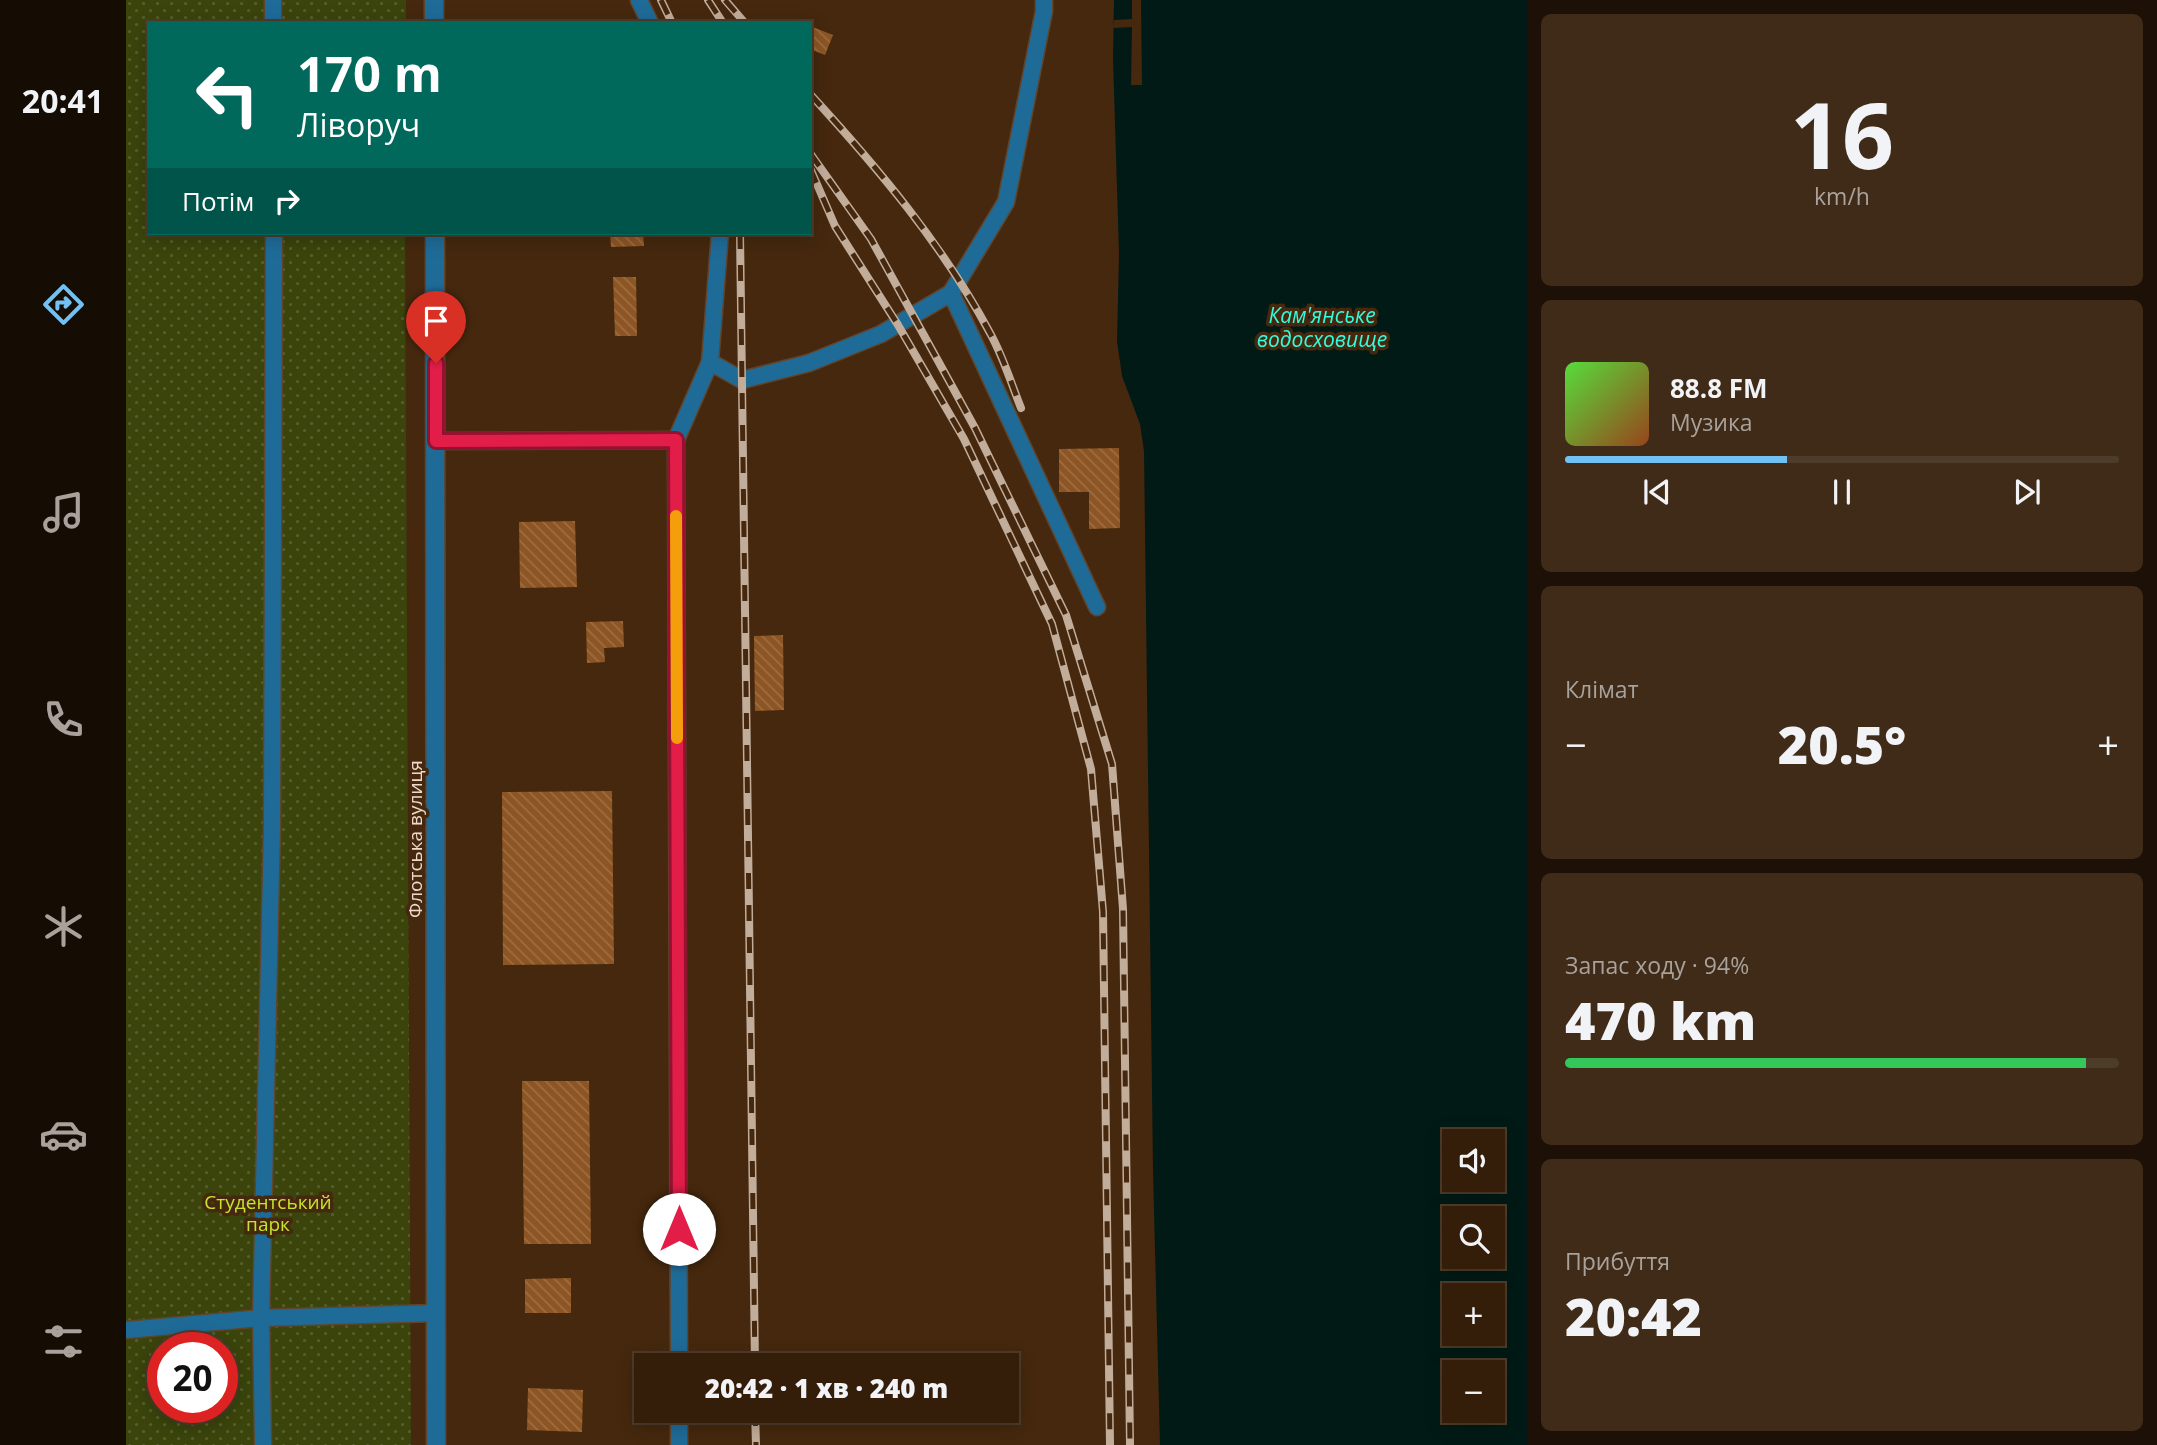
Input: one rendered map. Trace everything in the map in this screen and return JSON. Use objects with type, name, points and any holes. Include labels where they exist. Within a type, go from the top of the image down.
[{"type":"street","points":[[434,0],[434,21]]},
{"type":"street","name":"Флотська вулиця","points":[[435,235],[436,1445]]},
{"type":"lane","points":[[273,0],[273,21]]},
{"type":"lane","points":[[639,0],[649,21]]},
{"type":"lane","points":[[710,362],[742,380],[809,363],[881,334],[951,293],[1006,202],[1044,0]]},
{"type":"lane","points":[[264,1445],[261,1318],[272,826],[274,235]]},
{"type":"lane","points":[[679,1353],[676,440],[710,362],[720,235]]},
{"type":"lane","points":[[951,293],[1097,607]]},
{"type":"lane","points":[[436,441],[676,440]]},
{"type":"lane","points":[[126,1330],[261,1318],[436,1313]]},
{"type":"lane","points":[[679,1423],[679,1445]]},
{"type":"green space","name":"Студентський парк","points":[[126,0],[406,0],[406,21],[147,21],[147,235],[405,235],[411,1445],[126,1445]]},
{"type":"water","name":"Кам'янське водосховище","points":[[1114,0],[1527,0],[1527,1445],[1160,1445],[1153,1171],[1144,451],[1140,424],[1122,376],[1117,341],[1119,254],[1113,58]]},
{"type":"pier","points":[[1132,0],[1141,0],[1142,85],[1131,85],[1132,27],[1113,28],[1114,20],[1132,19]]},
{"type":"building","points":[[812,27],[833,35],[825,55],[812,50]]},
{"type":"building","points":[[610,235],[643,235],[644,246],[611,247]]},
{"type":"building","points":[[613,277],[636,277],[637,336],[615,336]]},
{"type":"building","points":[[1119,448],[1120,528],[1089,529],[1089,492],[1059,492],[1059,449]]},
{"type":"building","points":[[575,521],[577,587],[520,588],[519,522]]},
{"type":"building","points":[[623,621],[624,647],[604,648],[605,662],[587,663],[586,622]]},
{"type":"building","points":[[783,635],[784,710],[755,711],[754,636]]},
{"type":"building","points":[[612,791],[614,964],[503,965],[502,792]]},
{"type":"building","points":[[522,1081],[589,1081],[591,1244],[524,1244]]},
{"type":"building","points":[[571,1278],[571,1313],[525,1313],[525,1279]]},
{"type":"building","points":[[528,1388],[583,1390],[582,1432],[527,1430]]},
{"type":"railway","points":[[661,0],[671,21]]},
{"type":"railway","points":[[708,0],[722,21]]},
{"type":"railway","points":[[725,0],[743,21]]},
{"type":"railway","points":[[812,96],[908,208],[972,300],[995,342],[1021,408]]},
{"type":"railway","points":[[812,156],[871,239],[975,428],[1066,615],[1112,764],[1123,909],[1130,1445]]},
{"type":"railway","points":[[812,173],[835,226],[898,325],[964,439],[1052,624],[1091,769],[1103,912],[1110,1445]]},
{"type":"railway","points":[[740,235],[755,1353]]},
{"type":"railway","points":[[755,1423],[756,1445]]},
{"type":"slow traffic","points":[[676,516],[677,738]]},
{"type":"route","points":[[436,363],[436,441],[676,440],[679,1229]]}]
